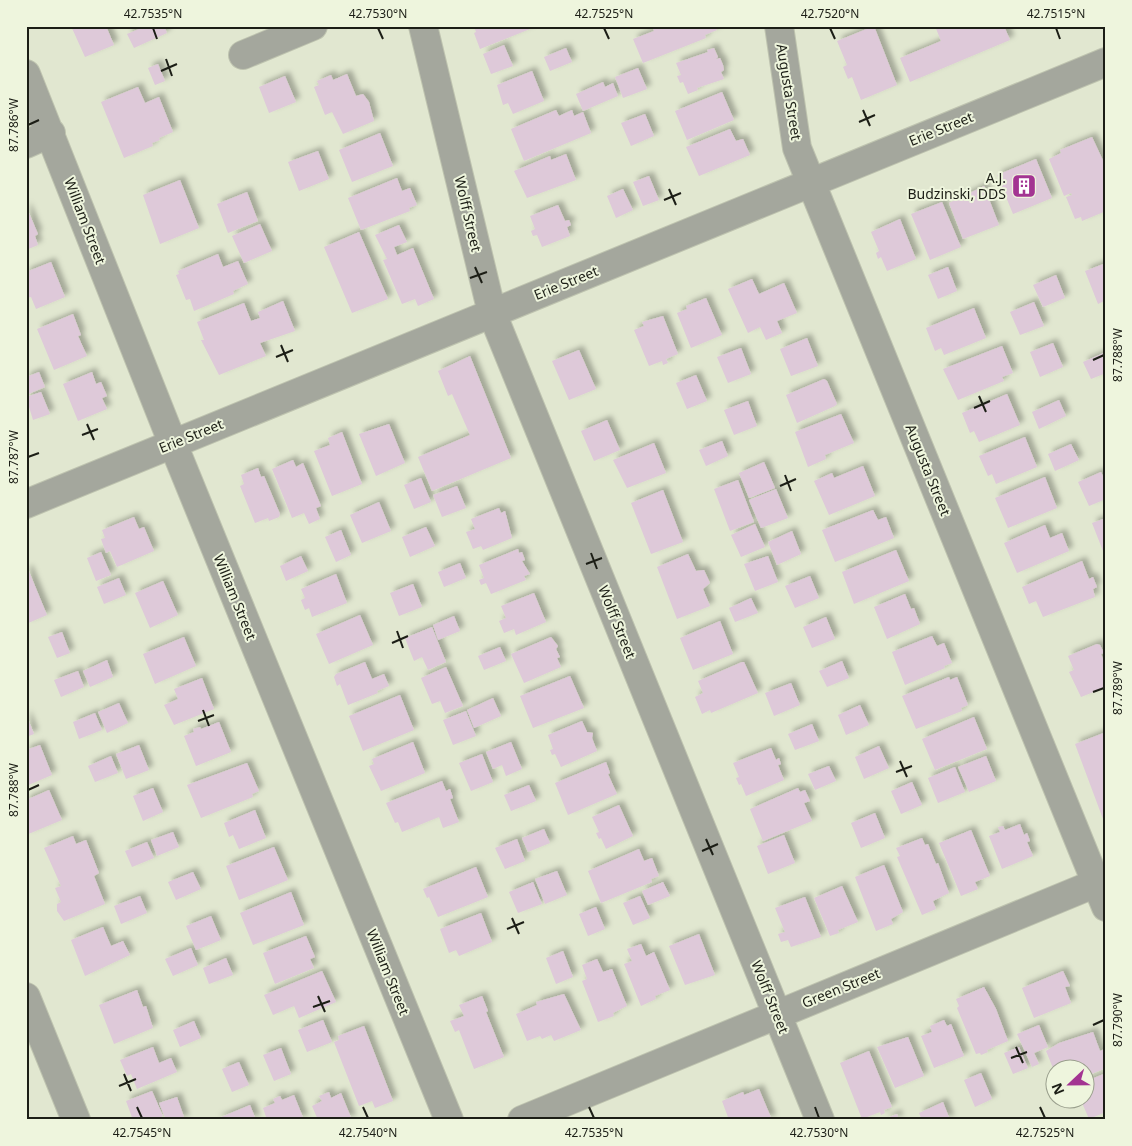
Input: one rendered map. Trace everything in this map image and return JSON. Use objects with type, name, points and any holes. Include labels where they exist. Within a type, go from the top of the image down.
[{"type":"street","points":[[243,55],[313,26]]},
{"type":"street","name":"Wolff Street","points":[[423,26],[492,313],[820,1120]]},
{"type":"street","name":"Augusta Street","points":[[779,26],[797,148],[1103,890]]},
{"type":"street","name":"Erie Street","points":[[26,504],[1106,62]]},
{"type":"street","name":"William Street","points":[[26,74],[173,444],[448,1120]]},
{"type":"street","points":[[26,144],[51,133]]},
{"type":"street","name":"Green Street","points":[[522,1120],[778,1014],[1103,890]]},
{"type":"street","points":[[26,997],[76,1120]]},
{"type":"building","points":[[71,26],[106,26],[114,45],[85,57]]},
{"type":"building","points":[[150,26],[151,29],[164,26],[167,33],[134,48],[127,34]]},
{"type":"building","points":[[474,26],[529,26],[530,29],[480,49],[474,33],[476,32]]},
{"type":"building","points":[[652,26],[715,26],[717,30],[705,35],[706,38],[643,63],[633,39],[654,31]]},
{"type":"building","points":[[874,26],[897,85],[861,100],[852,77],[848,79],[843,67],[847,65],[837,41]]},
{"type":"building","points":[[935,26],[1004,26],[1010,40],[910,82],[900,58],[941,41]]},
{"type":"building","points":[[504,45],[513,66],[491,74],[483,54]]},
{"type":"building","points":[[566,48],[572,62],[550,71],[544,57]]},
{"type":"building","points":[[714,48],[718,57],[716,59],[720,58],[723,65],[724,70],[721,72],[724,79],[697,88],[698,90],[688,94],[683,82],[680,83],[677,76],[681,75],[676,63],[708,52],[707,50]]},
{"type":"building","points":[[158,64],[165,81],[155,85],[148,68]]},
{"type":"building","points":[[638,68],[647,89],[623,98],[615,77]]},
{"type":"building","points":[[532,71],[544,101],[513,114],[508,103],[503,105],[497,85]]},
{"type":"building","points":[[347,74],[356,96],[363,94],[369,102],[374,121],[343,134],[332,112],[325,115],[314,87],[319,85],[317,81],[331,75],[333,80]]},
{"type":"building","points":[[285,76],[296,102],[269,113],[259,87]]},
{"type":"building","points":[[603,82],[605,87],[613,83],[618,96],[583,111],[576,94]]},
{"type":"building","points":[[138,87],[145,103],[159,97],[173,132],[159,138],[160,140],[152,143],[153,146],[124,158],[101,102]]},
{"type":"building","points":[[722,92],[734,120],[687,140],[675,111]]},
{"type":"building","points":[[556,110],[559,116],[572,110],[574,116],[583,112],[591,133],[524,161],[511,129]]},
{"type":"building","points":[[645,114],[654,136],[631,146],[621,123]]},
{"type":"building","points":[[730,129],[736,141],[743,139],[750,155],[699,176],[686,147]]},
{"type":"building","points":[[380,133],[393,166],[352,182],[339,150]]},
{"type":"building","points":[[1092,137],[1106,167],[1106,211],[1082,221],[1081,217],[1075,219],[1066,197],[1072,195],[1071,193],[1064,196],[1049,159],[1061,153],[1060,150]]},
{"type":"building","points":[[318,151],[329,179],[299,191],[288,162]]},
{"type":"building","points":[[566,154],[576,180],[527,198],[514,171],[550,156],[551,160]]},
{"type":"building","name":"A.J. Budzinski, DDS","points":[[1036,159],[1052,198],[1013,214],[997,175]]},
{"type":"building","points":[[649,176],[659,200],[643,206],[633,182]]},
{"type":"building","points":[[397,178],[402,191],[410,188],[417,205],[409,208],[410,211],[361,230],[348,198]]},
{"type":"building","points":[[180,180],[199,228],[160,244],[143,195]]},
{"type":"building","points":[[984,186],[999,225],[963,239],[949,203]]},
{"type":"building","points":[[623,189],[633,210],[616,218],[607,196]]},
{"type":"building","points":[[247,192],[258,221],[228,233],[217,204]]},
{"type":"building","points":[[942,202],[961,247],[930,260],[911,214]]},
{"type":"building","points":[[558,205],[565,221],[569,220],[571,225],[567,227],[570,236],[542,247],[537,235],[533,236],[531,231],[535,229],[530,216]]},
{"type":"building","points":[[26,206],[38,234],[35,236],[38,245],[26,250]]},
{"type":"building","points":[[900,219],[916,259],[887,271],[881,257],[878,259],[876,253],[879,251],[871,232]]},
{"type":"building","points":[[260,224],[272,251],[244,263],[232,236]]},
{"type":"building","points":[[399,225],[407,242],[394,247],[397,255],[413,248],[434,299],[418,306],[415,299],[402,304],[383,260],[387,259],[375,235]]},
{"type":"building","points":[[359,232],[388,299],[352,313],[324,247]]},
{"type":"building","points":[[218,254],[223,267],[238,261],[248,284],[233,291],[234,294],[194,311],[190,299],[186,300],[176,275],[179,274],[178,271]]},
{"type":"building","points":[[51,262],[65,297],[36,309],[31,297],[26,298],[26,272]]},
{"type":"building","points":[[1106,263],[1106,300],[1098,304],[1085,271]]},
{"type":"building","points":[[948,267],[957,291],[938,299],[928,275]]},
{"type":"building","points":[[1056,275],[1065,298],[1043,307],[1033,285]]},
{"type":"building","points":[[752,279],[759,294],[784,283],[797,313],[777,321],[782,333],[766,340],[760,327],[748,333],[728,289]]},
{"type":"building","points":[[706,298],[722,335],[691,348],[677,313],[687,309],[686,306]]},
{"type":"building","points":[[283,301],[295,331],[260,343],[266,356],[219,375],[201,340],[204,340],[197,322],[244,303],[251,321],[260,318],[258,312]]},
{"type":"building","points":[[1034,302],[1044,326],[1020,335],[1010,312]]},
{"type":"building","points":[[974,308],[986,338],[944,355],[941,348],[935,351],[926,328]]},
{"type":"building","points":[[73,314],[81,335],[78,336],[87,356],[54,370],[37,329]]},
{"type":"building","points":[[663,316],[678,354],[666,359],[668,363],[663,365],[662,361],[649,366],[634,330],[644,326],[642,322]]},
{"type":"building","points":[[807,338],[818,366],[791,376],[780,349]]},
{"type":"building","points":[[1053,343],[1063,367],[1040,377],[1030,352]]},
{"type":"building","points":[[1002,346],[1013,373],[1002,377],[1004,381],[958,400],[943,369]]},
{"type":"building","points":[[741,348],[751,374],[728,383],[717,357]]},
{"type":"building","points":[[579,350],[596,389],[569,400],[552,361]]},
{"type":"building","points":[[1106,352],[1106,373],[1091,379],[1083,362]]},
{"type":"building","points":[[470,356],[511,458],[432,491],[418,457],[470,435],[452,394],[448,396],[438,371]]},
{"type":"building","points":[[39,372],[45,387],[26,395],[26,377]]},
{"type":"building","points":[[92,372],[96,384],[101,382],[107,396],[102,398],[107,409],[78,421],[63,384]]},
{"type":"building","points":[[696,375],[707,401],[687,409],[676,383]]},
{"type":"building","points":[[824,379],[827,381],[837,404],[797,423],[786,395]]},
{"type":"building","points":[[41,392],[50,414],[33,420],[26,397]]},
{"type":"building","points":[[1007,394],[1020,425],[979,442],[974,431],[970,433],[962,413]]},
{"type":"building","points":[[1059,400],[1066,416],[1039,429],[1032,412]]},
{"type":"building","points":[[748,401],[757,426],[734,435],[724,410]]},
{"type":"building","points":[[841,414],[854,443],[825,455],[826,459],[808,467],[795,432]]},
{"type":"building","points":[[607,420],[620,450],[594,461],[581,431]]},
{"type":"building","points":[[389,424],[405,463],[376,476],[359,434]]},
{"type":"building","points":[[342,432],[362,484],[332,496],[314,451],[330,445],[328,438]]},
{"type":"building","points":[[1025,437],[1037,467],[996,484],[992,474],[988,476],[979,456]]},
{"type":"building","points":[[722,441],[728,456],[706,466],[699,450]]},
{"type":"building","points":[[654,443],[666,473],[627,488],[613,460]]},
{"type":"building","points":[[1071,444],[1079,460],[1055,471],[1048,454]]},
{"type":"building","points":[[293,460],[296,467],[303,463],[321,506],[316,508],[320,519],[309,524],[304,513],[292,518],[272,469]]},
{"type":"building","points":[[764,462],[775,488],[749,498],[739,473]]},
{"type":"building","points":[[863,466],[875,496],[829,515],[814,481],[832,473],[834,478]]},
{"type":"building","points":[[258,468],[261,477],[264,476],[280,514],[279,517],[269,521],[268,518],[255,523],[240,486],[244,484],[241,475]]},
{"type":"building","points":[[1101,472],[1106,482],[1106,499],[1089,506],[1078,482]]},
{"type":"building","points":[[1045,477],[1057,508],[1008,528],[995,498]]},
{"type":"building","points":[[421,478],[431,502],[414,509],[404,485]]},
{"type":"building","points":[[738,480],[754,522],[730,531],[714,489]]},
{"type":"building","points":[[457,486],[466,508],[442,517],[433,495]]},
{"type":"building","points":[[776,489],[788,518],[761,528],[749,500]]},
{"type":"building","points":[[663,490],[683,542],[651,554],[631,503]]},
{"type":"building","points":[[379,502],[391,531],[362,543],[350,515]]},
{"type":"building","points":[[499,508],[501,513],[505,511],[512,538],[483,550],[481,546],[473,549],[466,532],[475,529],[471,519]]},
{"type":"building","points":[[873,510],[878,520],[886,517],[894,538],[835,562],[822,530]]},
{"type":"building","points":[[134,517],[139,529],[144,527],[154,551],[117,567],[110,551],[106,553],[101,539],[105,538],[102,530]]},
{"type":"building","points":[[1106,518],[1106,549],[1103,551],[1092,523]]},
{"type":"building","points":[[755,524],[765,547],[741,557],[731,535]]},
{"type":"building","points":[[1045,525],[1050,538],[1062,533],[1069,551],[1017,573],[1004,543]]},
{"type":"building","points":[[426,527],[435,546],[410,557],[402,537]]},
{"type":"building","points":[[341,530],[351,555],[336,562],[325,537]]},
{"type":"building","points":[[792,531],[801,554],[777,565],[768,542]]},
{"type":"building","points":[[518,549],[519,553],[522,552],[525,560],[522,561],[530,574],[524,576],[526,580],[491,594],[486,583],[481,585],[479,580],[484,578],[479,565]]},
{"type":"building","points":[[896,550],[909,581],[854,604],[842,572]]},
{"type":"building","points":[[101,552],[111,575],[96,581],[87,558]]},
{"type":"building","points":[[688,554],[696,571],[704,570],[710,583],[703,589],[710,606],[677,619],[657,567]]},
{"type":"building","points":[[301,556],[308,571],[286,581],[280,566]]},
{"type":"building","points":[[768,556],[778,582],[755,591],[744,564]]},
{"type":"building","points":[[1082,561],[1089,579],[1093,577],[1097,587],[1093,589],[1095,597],[1043,617],[1036,601],[1029,604],[1022,587]]},
{"type":"building","points":[[460,563],[466,578],[444,587],[438,572]]},
{"type":"building","points":[[28,569],[47,615],[26,624],[26,570]]},
{"type":"building","points":[[336,574],[347,603],[312,617],[309,608],[305,610],[301,600],[305,598],[301,589]]},
{"type":"building","points":[[810,576],[819,598],[795,608],[785,586]]},
{"type":"building","points":[[119,578],[126,595],[104,604],[97,587]]},
{"type":"building","points":[[163,581],[178,615],[150,628],[135,593]]},
{"type":"building","points":[[413,584],[422,607],[399,616],[390,593]]},
{"type":"building","points":[[534,593],[546,622],[516,635],[514,629],[504,633],[499,621],[506,618],[501,606]]},
{"type":"building","points":[[905,594],[911,609],[914,608],[920,624],[887,639],[874,607]]},
{"type":"building","points":[[751,598],[758,613],[735,622],[729,608]]},
{"type":"building","points":[[360,615],[373,645],[329,664],[316,634]]},
{"type":"building","points":[[454,616],[460,631],[438,640],[433,625]]},
{"type":"building","points":[[826,617],[835,639],[812,648],[803,627]]},
{"type":"building","points":[[720,621],[733,654],[693,670],[680,638]]},
{"type":"building","points":[[432,627],[446,662],[428,670],[422,657],[414,661],[405,638]]},
{"type":"building","points":[[62,632],[70,653],[57,658],[48,637]]},
{"type":"building","points":[[932,636],[937,646],[944,643],[952,663],[944,666],[945,668],[905,685],[892,652]]},
{"type":"building","points":[[184,637],[196,666],[155,684],[143,654]]},
{"type":"building","points":[[551,637],[558,646],[556,649],[560,657],[557,658],[561,667],[524,683],[511,654]]},
{"type":"building","points":[[1097,644],[1100,645],[1104,653],[1101,654],[1103,659],[1106,658],[1106,687],[1081,697],[1069,672],[1074,670],[1068,656]]},
{"type":"building","points":[[500,647],[506,661],[484,670],[478,656]]},
{"type":"building","points":[[107,660],[113,677],[90,687],[83,671]]},
{"type":"building","points":[[842,661],[849,678],[827,687],[819,671]]},
{"type":"building","points":[[365,662],[372,679],[384,674],[389,686],[377,691],[378,693],[348,705],[340,684],[337,686],[334,677],[336,674]]},
{"type":"building","points":[[744,662],[758,693],[711,713],[710,710],[702,714],[695,697],[703,693],[698,681]]},
{"type":"building","points":[[446,667],[463,706],[445,713],[440,701],[432,704],[421,678]]},
{"type":"building","points":[[78,671],[84,687],[61,697],[54,680]]},
{"type":"building","points":[[570,676],[584,708],[533,728],[520,696]]},
{"type":"building","points":[[949,677],[950,680],[957,677],[968,705],[961,708],[962,711],[916,729],[902,696]]},
{"type":"building","points":[[202,678],[214,709],[174,725],[164,705],[178,699],[174,689]]},
{"type":"building","points":[[791,683],[800,705],[774,716],[765,693]]},
{"type":"building","points":[[400,695],[414,730],[363,751],[349,716]]},
{"type":"building","points":[[493,698],[501,716],[474,728],[467,710]]},
{"type":"building","points":[[119,703],[128,723],[107,733],[98,712]]},
{"type":"building","points":[[860,705],[869,725],[846,735],[838,715]]},
{"type":"building","points":[[466,711],[476,736],[453,745],[443,720]]},
{"type":"building","points":[[95,713],[102,730],[79,739],[73,722]]},
{"type":"building","points":[[26,714],[34,734],[26,737]]},
{"type":"building","points":[[974,717],[987,749],[935,770],[922,739]]},
{"type":"building","points":[[582,721],[587,732],[593,733],[592,738],[597,751],[561,767],[555,754],[552,755],[550,750],[553,749],[548,735]]},
{"type":"building","points":[[219,722],[231,752],[196,766],[184,736],[194,732],[193,729],[200,727],[201,729]]},
{"type":"building","points":[[812,724],[819,741],[795,750],[788,734]]},
{"type":"building","points":[[1106,732],[1106,827],[1075,744]]},
{"type":"building","points":[[413,742],[425,773],[381,791],[369,766],[374,764],[372,759]]},
{"type":"building","points":[[511,742],[522,769],[506,776],[502,765],[493,769],[486,752]]},
{"type":"building","points":[[40,745],[52,775],[26,786],[26,750]]},
{"type":"building","points":[[139,745],[149,770],[126,779],[116,754]]},
{"type":"building","points":[[879,746],[889,768],[864,779],[855,757]]},
{"type":"building","points":[[771,748],[776,760],[779,758],[781,764],[778,765],[784,780],[746,796],[736,778],[739,777],[733,763]]},
{"type":"building","points":[[482,754],[493,782],[471,791],[459,763]]},
{"type":"building","points":[[111,756],[118,773],[95,782],[88,766]]},
{"type":"building","points":[[986,756],[996,781],[969,792],[958,767]]},
{"type":"building","points":[[606,762],[610,773],[608,774],[617,794],[568,815],[555,783]]},
{"type":"building","points":[[247,763],[259,791],[252,794],[253,797],[201,818],[187,785]]},
{"type":"building","points":[[829,766],[836,781],[815,790],[808,774]]},
{"type":"building","points":[[955,767],[965,792],[938,803],[928,778]]},
{"type":"building","points":[[442,781],[446,791],[450,789],[453,798],[450,799],[459,822],[443,828],[439,817],[402,832],[398,822],[395,823],[386,803]]},
{"type":"building","points":[[912,782],[922,805],[901,814],[891,791]]},
{"type":"building","points":[[529,785],[536,801],[511,811],[504,795]]},
{"type":"building","points":[[153,788],[163,812],[143,821],[133,796]]},
{"type":"building","points":[[798,788],[800,792],[805,790],[810,801],[804,803],[812,821],[763,841],[750,809]]},
{"type":"building","points":[[49,790],[62,820],[26,835],[26,800]]},
{"type":"building","points":[[619,805],[633,836],[606,849],[601,838],[599,839],[596,833],[599,832],[592,817]]},
{"type":"building","points":[[255,810],[266,838],[239,849],[233,835],[229,837],[224,823]]},
{"type":"building","points":[[875,813],[885,838],[861,848],[851,823]]},
{"type":"building","points":[[1020,824],[1024,835],[1027,833],[1030,841],[1027,842],[1033,856],[1002,869],[989,836],[1000,832],[998,827],[1003,826],[1005,830]]},
{"type":"building","points":[[544,829],[550,843],[528,852],[522,838]]},
{"type":"building","points":[[971,830],[990,876],[975,882],[978,889],[961,896],[939,843]]},
{"type":"building","points":[[173,832],[179,847],[157,856],[151,840]]},
{"type":"building","points":[[784,835],[795,863],[768,874],[757,846]]},
{"type":"building","points":[[73,836],[76,844],[86,840],[99,873],[94,876],[105,904],[64,921],[57,911],[57,904],[61,902],[55,888],[61,886],[44,848]]},
{"type":"building","points":[[922,838],[925,845],[928,844],[936,864],[938,863],[949,893],[933,901],[936,909],[922,915],[897,857],[900,856],[896,848]]},
{"type":"building","points":[[517,839],[525,861],[505,869],[495,848]]},
{"type":"building","points":[[147,842],[154,858],[132,867],[125,851]]},
{"type":"building","points":[[274,847],[288,880],[239,900],[226,866]]},
{"type":"building","points":[[639,849],[644,861],[652,858],[659,876],[651,879],[652,882],[601,903],[588,871]]},
{"type":"building","points":[[884,865],[903,912],[891,919],[893,924],[876,931],[855,877]]},
{"type":"building","points":[[476,867],[488,897],[438,917],[429,897],[427,898],[423,889]]},
{"type":"building","points":[[557,871],[567,895],[545,904],[535,879]]},
{"type":"building","points":[[193,872],[201,889],[176,900],[168,882]]},
{"type":"building","points":[[533,882],[542,904],[518,913],[509,892]]},
{"type":"building","points":[[663,882],[670,896],[648,905],[642,891]]},
{"type":"building","points":[[842,886],[858,922],[838,930],[839,933],[830,936],[814,898]]},
{"type":"building","points":[[291,892],[304,925],[253,945],[240,913]]},
{"type":"building","points":[[140,896],[147,913],[121,924],[114,906]]},
{"type":"building","points":[[640,896],[650,918],[633,925],[623,903]]},
{"type":"building","points":[[805,897],[821,937],[791,947],[788,940],[781,942],[778,934],[785,932],[775,908]]},
{"type":"building","points":[[596,907],[605,929],[588,936],[579,914]]},
{"type":"building","points":[[481,913],[492,942],[459,956],[456,950],[449,953],[440,929]]},
{"type":"building","points":[[211,916],[221,940],[196,950],[186,926]]},
{"type":"building","points":[[103,927],[111,946],[123,941],[130,955],[85,976],[71,940]]},
{"type":"building","points":[[699,934],[715,975],[685,985],[669,946]]},
{"type":"building","points":[[306,936],[315,957],[310,959],[314,968],[275,984],[263,953]]},
{"type":"building","points":[[641,944],[646,956],[654,952],[670,990],[655,996],[656,999],[641,1006],[624,964],[632,961],[627,949]]},
{"type":"building","points":[[191,948],[198,965],[173,976],[165,959]]},
{"type":"building","points":[[563,951],[573,977],[556,984],[546,958]]},
{"type":"building","points":[[226,958],[233,975],[209,984],[203,968]]},
{"type":"building","points":[[597,959],[603,972],[612,969],[627,1006],[613,1013],[614,1016],[598,1022],[582,981],[587,979],[582,965]]},
{"type":"building","points":[[322,971],[336,1002],[299,1018],[294,1006],[273,1015],[264,995]]},
{"type":"building","points":[[1063,971],[1070,986],[1065,987],[1071,1003],[1034,1018],[1022,988]]},
{"type":"building","points":[[984,987],[996,1009],[1008,1041],[987,1050],[988,1052],[981,1055],[980,1053],[976,1054],[957,1008],[959,1006],[956,999]]},
{"type":"building","points":[[137,990],[143,1007],[146,1006],[153,1028],[114,1044],[99,1005]]},
{"type":"building","points":[[564,994],[581,1030],[554,1041],[551,1035],[542,1039],[540,1036],[527,1041],[516,1014],[537,1005],[536,1002]]},
{"type":"building","points":[[482,996],[488,1011],[486,1012],[504,1057],[474,1069],[459,1030],[455,1032],[450,1021],[464,1016],[459,1005]]},
{"type":"building","points":[[323,1020],[332,1042],[307,1052],[298,1030]]},
{"type":"building","points":[[944,1020],[947,1026],[951,1024],[964,1056],[934,1068],[921,1036],[932,1032],[930,1026]]},
{"type":"building","points":[[194,1021],[201,1038],[180,1047],[173,1030]]},
{"type":"building","points":[[1039,1025],[1048,1047],[1034,1053],[1039,1064],[1032,1067],[1017,1034]]},
{"type":"building","points":[[364,1026],[393,1101],[375,1108],[372,1101],[359,1106],[334,1042],[339,1040],[338,1036]]},
{"type":"building","points":[[1093,1032],[1100,1051],[1105,1049],[1106,1051],[1106,1068],[1094,1073],[1094,1058],[1049,1058],[1046,1051],[1059,1043]]},
{"type":"building","points":[[908,1037],[924,1076],[895,1088],[877,1047]]},
{"type":"building","points":[[153,1047],[159,1063],[171,1058],[177,1072],[137,1089],[131,1074],[127,1076],[120,1060]]},
{"type":"building","points":[[1019,1047],[1028,1068],[1013,1074],[1004,1053]]},
{"type":"building","points":[[281,1048],[291,1074],[274,1081],[263,1055]]},
{"type":"building","points":[[869,1051],[892,1107],[884,1110],[885,1113],[881,1115],[880,1112],[862,1119],[840,1063]]},
{"type":"building","points":[[239,1062],[249,1085],[232,1092],[222,1069]]},
{"type":"building","points":[[981,1073],[992,1099],[975,1107],[964,1080]]},
{"type":"building","points":[[1106,1073],[1106,1112],[1089,1119],[1084,1108],[1094,1108],[1094,1078]]},
{"type":"building","points":[[759,1089],[772,1120],[729,1120],[722,1101],[743,1092],[744,1095]]},
{"type":"building","points":[[152,1091],[163,1116],[155,1120],[133,1120],[126,1101]]},
{"type":"building","points":[[329,1092],[331,1098],[341,1093],[352,1120],[318,1120],[312,1106],[322,1101],[319,1096]]},
{"type":"building","points":[[294,1095],[304,1120],[267,1120],[263,1108],[275,1103],[273,1099],[280,1096],[282,1100]]},
{"type":"building","points":[[177,1097],[185,1120],[166,1120],[159,1103]]},
{"type":"building","points":[[943,1102],[950,1120],[922,1120],[919,1113]]},
{"type":"building","points":[[250,1105],[256,1120],[214,1120]]},
{"type":"building","points":[[897,1114],[899,1120],[882,1120]]},
{"type":"place","name":"A.J. Budzinski, DDS","points":[[1024,186]]}]
